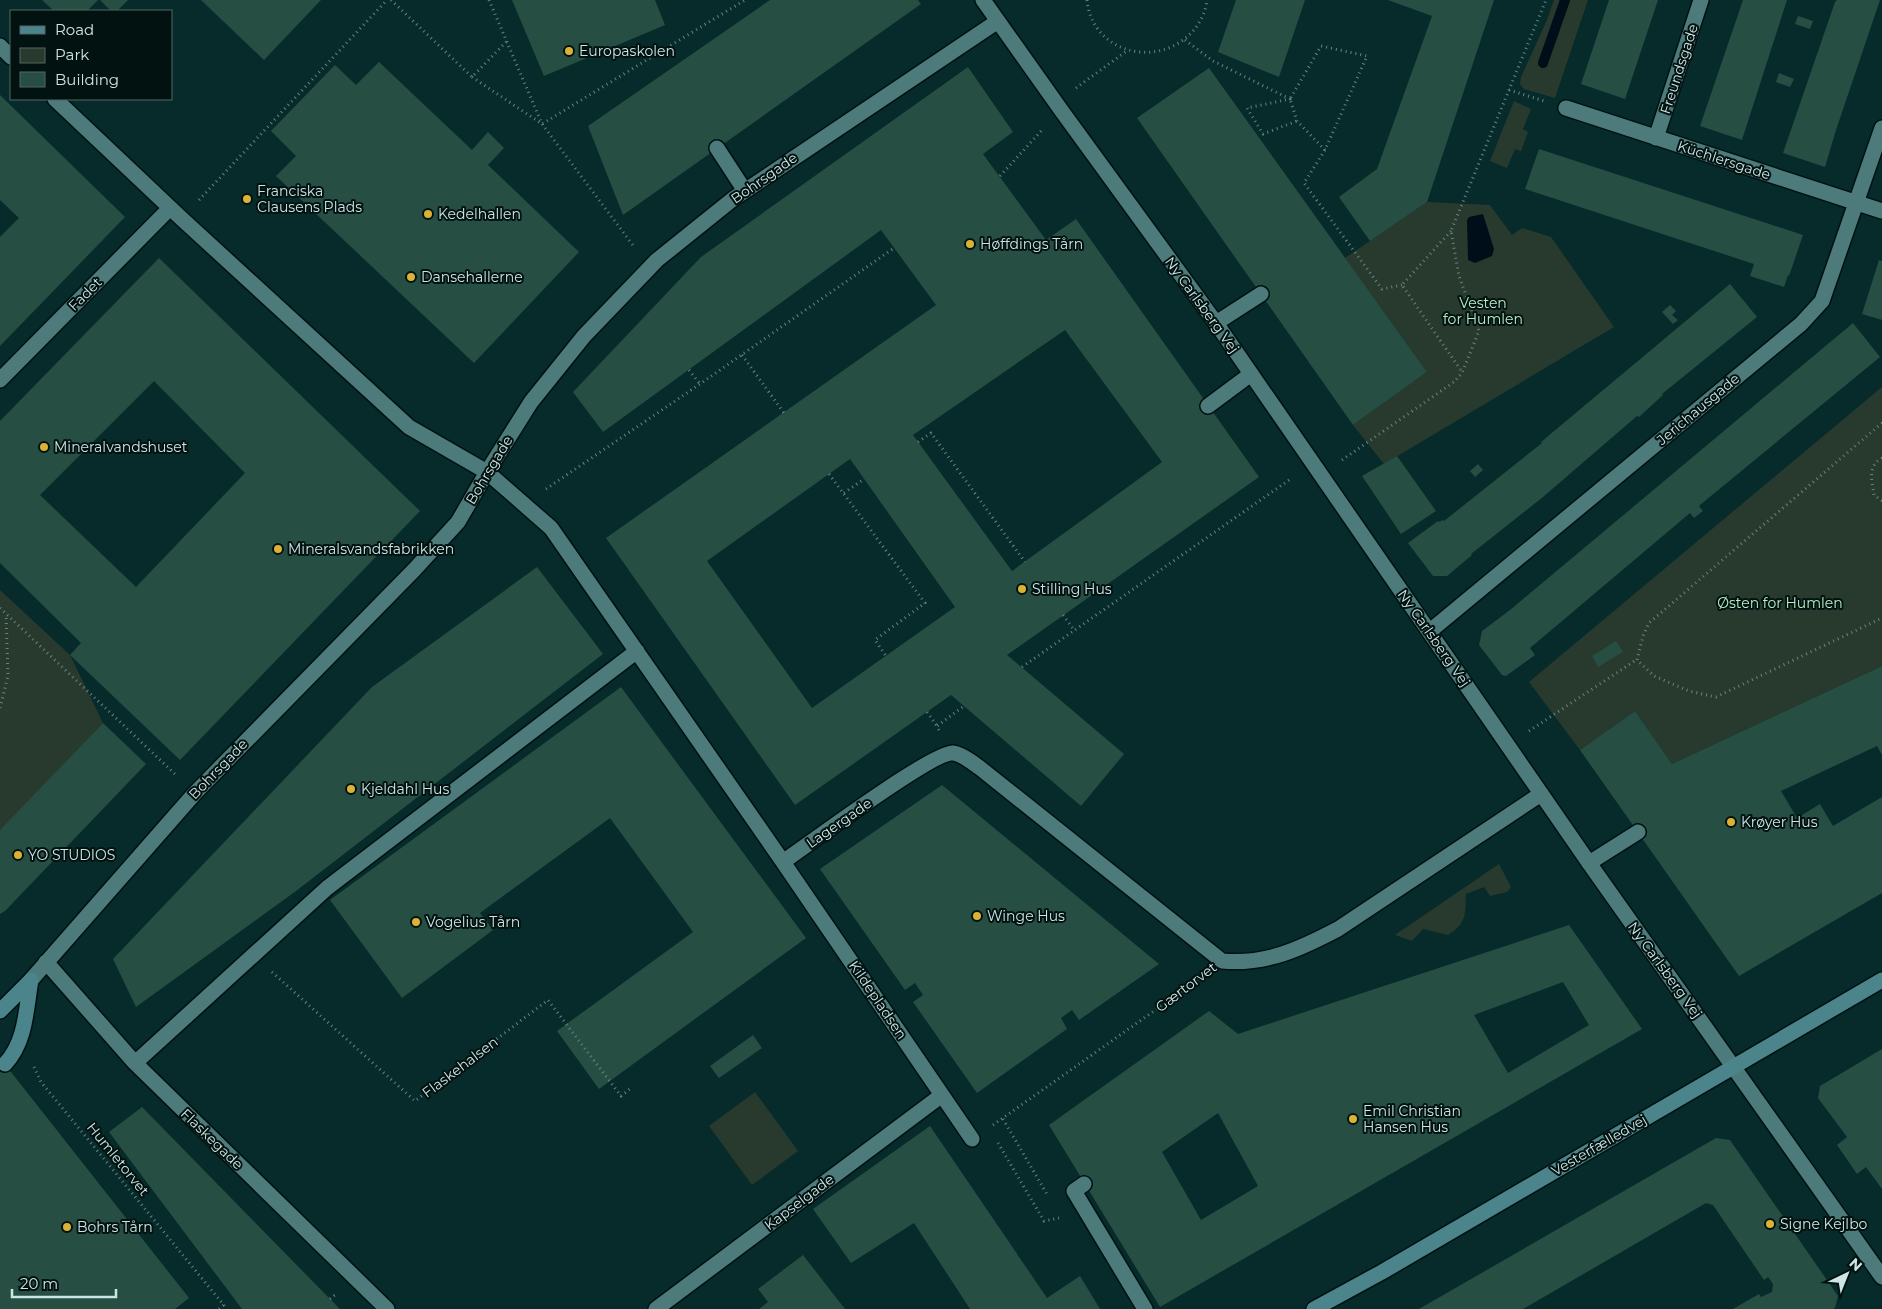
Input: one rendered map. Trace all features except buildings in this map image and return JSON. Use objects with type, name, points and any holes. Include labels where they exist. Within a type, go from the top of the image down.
[{"type":"street","name":"Ny Carlsberg Vej","points":[[983,0],[1058,107],[1216,323],[1589,863],[1882,1277]]},
{"type":"street","name":"Freundsgade","points":[[1656,138],[1701,0]]},
{"type":"street","name":"Bohrsgade","points":[[0,1011],[31,980],[195,793],[414,570],[458,522],[531,402],[584,336],[650,268],[745,191],[998,21]]},
{"type":"street","points":[[0,46],[10,56]]},
{"type":"street","points":[[56,100],[170,208],[409,426],[487,472],[551,528],[783,862]]},
{"type":"street","name":"Küchlersgade","points":[[1566,108],[1882,211]]},
{"type":"street","name":"Jerichausgade","points":[[1430,631],[1800,324],[1822,301],[1882,128]]},
{"type":"street","points":[[717,148],[745,191]]},
{"type":"street","name":"Fadet","points":[[0,380],[170,208]]},
{"type":"street","points":[[1216,323],[1261,294]]},
{"type":"street","points":[[1208,406],[1251,374]]},
{"type":"street","points":[[135,1063],[327,888],[637,651]]},
{"type":"street","name":"Lagergade","points":[[783,862],[912,773],[942,756],[953,753],[980,768],[1222,961]]},
{"type":"street","name":"Gærtorvet","points":[[1222,961],[1258,961],[1308,944],[1338,929],[1541,794]]},
{"type":"street","points":[[1589,863],[1638,832]]},
{"type":"street","name":"Kildepladsen","points":[[783,862],[972,1138]]},
{"type":"street","name":"Flaskegade","points":[[46,962],[135,1063],[387,1309]]},
{"type":"street","points":[[5,1064],[14,1054],[22,1037],[31,980]]},
{"type":"street","name":"Vesterfælledvej","points":[[1314,1309],[1382,1272],[1882,980]]},
{"type":"street","name":"Kapselgade","points":[[656,1309],[942,1095]]},
{"type":"street","points":[[1084,1184],[1074,1192],[1145,1309]]},
{"type":"path","points":[[182,219],[387,0]]},
{"type":"path","points":[[392,0],[472,77],[542,124]]},
{"type":"path","points":[[489,0],[542,124],[650,268]]},
{"type":"path","points":[[542,124],[745,0]]},
{"type":"path","points":[[1087,0],[1088,8],[1096,26],[1110,41],[1128,50],[1147,54],[1167,50],[1185,40],[1198,25],[1208,0]]},
{"type":"path","points":[[1297,121],[1263,134],[1247,108],[1290,99],[1321,46],[1367,56],[1325,150],[1304,183],[1382,289],[1402,285],[1452,231],[1546,0]]},
{"type":"path","points":[[1185,40],[1213,61],[1290,99],[1297,121],[1325,150]]},
{"type":"path","points":[[472,77],[507,41]]},
{"type":"path","points":[[1000,176],[1058,107],[1128,50]]},
{"type":"path","points":[[1509,90],[1566,108]]},
{"type":"path","points":[[1022,666],[1317,469],[1454,382],[1462,373],[1479,331],[1459,276],[1452,231]]},
{"type":"path","points":[[523,504],[700,384],[894,248]]},
{"type":"path","points":[[1402,285],[1462,373]]},
{"type":"path","points":[[742,355],[784,412]]},
{"type":"path","points":[[689,370],[700,384]]},
{"type":"path","points":[[1508,746],[1636,660],[1649,623],[1882,423]]},
{"type":"path","points":[[918,442],[931,433],[1025,562]]},
{"type":"path","points":[[1882,458],[1877,461],[1870,472],[1874,495],[1882,501]]},
{"type":"path","points":[[829,474],[925,603],[875,640],[886,656]]},
{"type":"path","points":[[844,493],[864,478]]},
{"type":"path","points":[[0,608],[195,793]]},
{"type":"path","points":[[0,708],[8,676],[6,613]]},
{"type":"path","points":[[1063,615],[1074,630]]},
{"type":"path","points":[[1636,660],[1654,676],[1689,691],[1716,697],[1882,618]]},
{"type":"path","points":[[926,712],[936,726]]},
{"type":"path","name":"Flaskehalsen","points":[[253,955],[415,1101],[548,1000],[621,1096],[631,1088]]},
{"type":"path","name":"Gærtorvet","points":[[972,1138],[1003,1119],[1222,961]]},
{"type":"path","name":"Humletorvet","points":[[22,1037],[40,1082],[227,1309]]},
{"type":"path","points":[[1003,1119],[1040,1183]]},
{"type":"path","points":[[996,1139],[1044,1221]]},
{"type":"path","points":[[219,1309],[224,1305]]},
{"type":"green space","points":[[1554,0],[1588,0],[1555,98],[1524,89],[1520,84],[1521,77]]},
{"type":"green space","points":[[1514,101],[1531,109],[1523,129],[1528,132],[1521,151],[1515,149],[1507,168],[1490,161]]},
{"type":"green space","name":"Vesten for Humlen","points":[[1427,202],[1490,205],[1512,235],[1522,228],[1551,237],[1614,327],[1384,464],[1353,425],[1427,372],[1345,258]]},
{"type":"green space","name":"Østen for Humlen","points":[[1882,387],[1882,666],[1672,764],[1635,711],[1580,750],[1529,682]]},
{"type":"green space","points":[[0,590],[70,655],[103,723],[0,832]]},
{"type":"green space","points":[[1499,864],[1511,887],[1507,892],[1490,896],[1484,887],[1466,894],[1464,918],[1454,931],[1448,935],[1423,929],[1412,941],[1395,935]]},
{"type":"green space","points":[[755,1092],[798,1151],[752,1185],[709,1126]]},
{"type":"water","points":[[1483,214],[1494,249],[1492,256],[1475,263],[1468,260],[1467,220],[1469,217]]},
{"type":"waterway","points":[[1543,63],[1565,0]]},
{"type":"place","name":"Europaskolen","points":[[569,51]]},
{"type":"place","name":"Franciska Clausens Plads","points":[[247,199]]},
{"type":"place","name":"Kedelhallen","points":[[428,214]]},
{"type":"place","name":"Høffdings Tårn","points":[[970,244]]},
{"type":"place","name":"Dansehallerne","points":[[411,277]]},
{"type":"place","name":"Mineralvandshuset","points":[[44,447]]},
{"type":"place","name":"Mineralsvandsfabrikken","points":[[278,549]]},
{"type":"place","name":"Stilling Hus","points":[[1022,589]]},
{"type":"place","name":"Kjeldahl Hus","points":[[351,789]]},
{"type":"place","name":"Krøyer Hus","points":[[1731,822]]},
{"type":"place","name":"YO STUDIOS","points":[[18,855]]},
{"type":"place","name":"Winge Hus","points":[[977,916]]},
{"type":"place","name":"Vogelius Tårn","points":[[416,922]]},
{"type":"place","name":"Emil Christian Hansen Hus","points":[[1353,1119]]},
{"type":"place","name":"Signe Kejlbo","points":[[1770,1224]]},
{"type":"place","name":"Bohrs Tårn","points":[[67,1227]]}]
